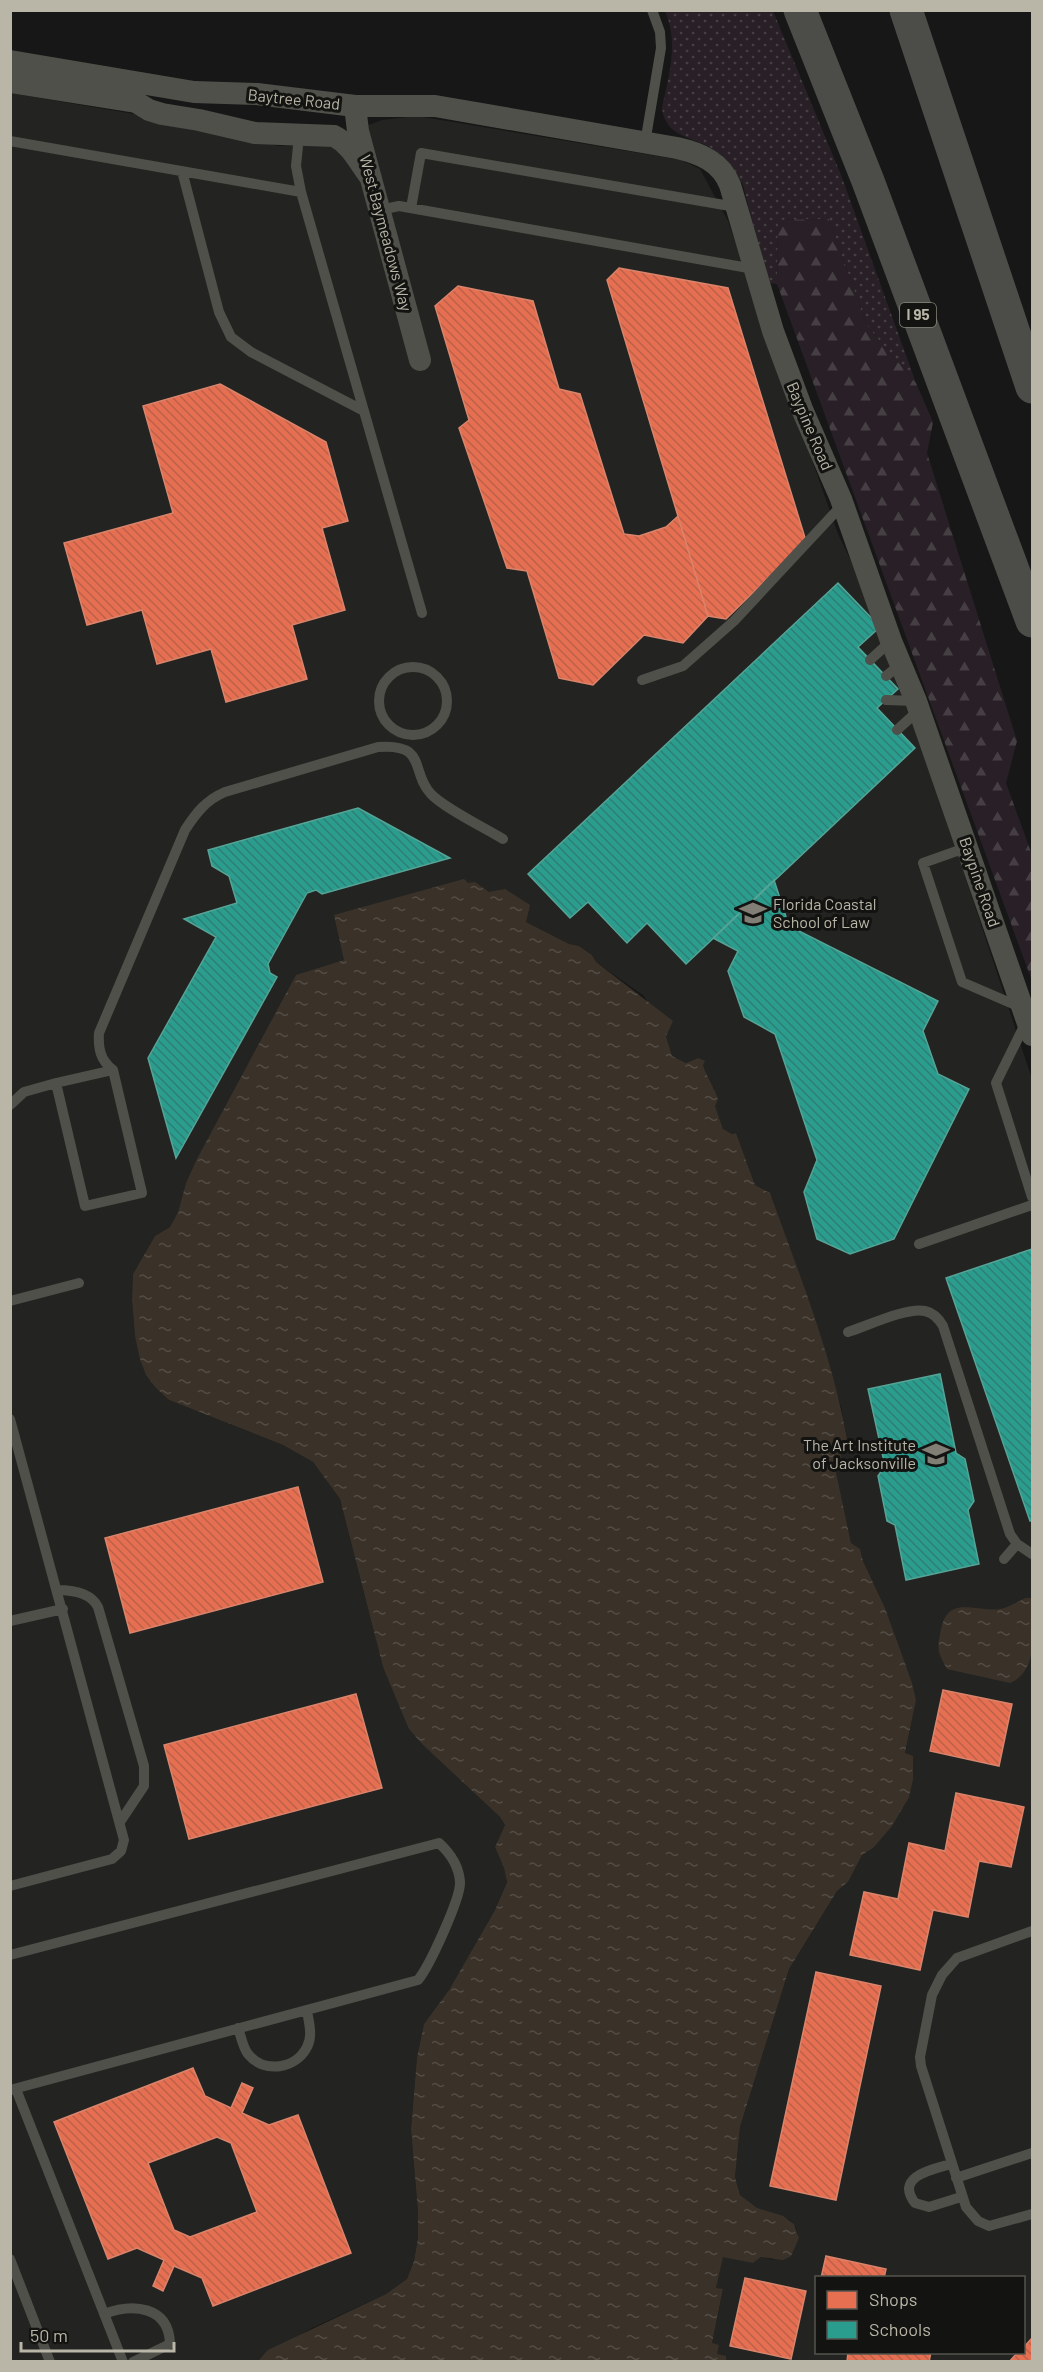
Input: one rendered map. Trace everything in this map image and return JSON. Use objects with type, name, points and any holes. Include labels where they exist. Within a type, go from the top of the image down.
[{"type":"highway","name":"I 95","points":[[800,10],[868,181],[1032,621]]},
{"type":"highway","points":[[906,10],[1032,387]]},
{"type":"street","name":"Baytree Road","points":[[10,60],[194,92],[257,94],[355,106]]},
{"type":"street","name":"Baytree Road","points":[[10,82],[136,102],[182,106],[273,124],[324,122],[355,106]]},
{"type":"street","name":"Baytree Road","points":[[136,102],[149,111],[255,133],[325,135],[345,142],[371,178]]},
{"type":"street","name":"Baypine Road","points":[[355,106],[435,106],[689,151],[708,159],[728,179],[773,331],[797,398],[843,504],[891,641],[893,670],[918,706],[1028,1021]]},
{"type":"street","name":"West Baymeadows Way","points":[[355,106],[358,131],[420,360]]},
{"type":"lane","points":[[645,143],[661,48],[660,32],[652,10]]},
{"type":"lane","points":[[299,136],[296,166],[301,192],[422,613]]},
{"type":"lane","points":[[10,141],[301,192]]},
{"type":"lane","points":[[411,208],[421,153],[736,207]]},
{"type":"lane","points":[[182,171],[219,312],[231,337],[251,352],[364,411]]},
{"type":"lane","points":[[380,210],[398,206],[411,208],[754,269]]},
{"type":"lane","points":[[642,680],[683,666],[691,659],[734,621],[843,504]]},
{"type":"lane","points":[[870,660],[891,641]]},
{"type":"lane","points":[[408,668],[419,668],[429,671],[444,686],[447,707],[436,726],[427,732],[417,735],[406,734],[396,730],[382,715],[380,694],[383,685],[390,677],[408,668]]},
{"type":"lane","points":[[886,700],[918,706]]},
{"type":"lane","points":[[897,729],[918,706]]},
{"type":"lane","points":[[401,749],[406,734]]},
{"type":"lane","points":[[56,1083],[86,1206],[142,1193],[113,1070],[104,1063],[100,1053],[99,1033],[185,830],[202,806],[211,798],[378,747],[390,746],[401,749],[416,760],[431,794],[503,839]]},
{"type":"lane","points":[[968,847],[923,863],[962,982],[1028,1021],[996,1083],[1032,1197]]},
{"type":"lane","points":[[10,1105],[24,1092],[113,1070]]},
{"type":"lane","points":[[919,1244],[1032,1205]]},
{"type":"lane","points":[[10,1301],[79,1283]]},
{"type":"lane","points":[[848,1332],[910,1312],[926,1311],[939,1319],[1008,1527],[1017,1544],[1032,1554]]},
{"type":"lane","points":[[10,1419],[124,1840],[118,1856],[10,1886]]},
{"type":"lane","points":[[1004,1559],[1017,1544]]},
{"type":"lane","points":[[57,1590],[85,1595],[98,1607],[144,1766],[144,1786],[120,1822]]},
{"type":"lane","points":[[10,1621],[63,1609]]},
{"type":"lane","points":[[10,1955],[439,1842],[451,1854],[458,1871],[460,1886],[426,1971],[418,1980],[13,2089],[123,2361]]},
{"type":"lane","points":[[1032,1931],[957,1958],[947,1967],[933,1991],[920,2062],[963,2203],[974,2217],[989,2226],[1032,2214]]},
{"type":"lane","points":[[238,2028],[248,2054],[272,2066],[287,2066],[299,2059],[308,2046],[311,2030],[307,2011]]},
{"type":"lane","points":[[956,2178],[1032,2153]]},
{"type":"lane","points":[[951,2164],[915,2176],[910,2188],[912,2199],[920,2205],[929,2207],[962,2197]]},
{"type":"lane","points":[[10,2259],[50,2361]]},
{"type":"lane","points":[[104,2314],[122,2308],[138,2308],[152,2313],[163,2321],[170,2344],[133,2361]]},
{"type":"shaded area","points":[[10,93],[187,123],[279,146],[318,144],[382,120],[417,116],[681,160],[700,169],[728,221],[838,534],[883,627],[1032,1079],[1032,2361],[726,2361],[726,2356],[717,2355],[712,2343],[723,2290],[716,2288],[723,2256],[753,2263],[761,2257],[773,2260],[799,2238],[796,2227],[790,2220],[757,2209],[740,2195],[735,2177],[740,2127],[789,1969],[837,1891],[848,1882],[862,1855],[873,1848],[905,1754],[916,1699],[885,1608],[863,1561],[860,1549],[851,1543],[835,1467],[839,1448],[847,1439],[841,1407],[803,1285],[770,1193],[755,1185],[736,1133],[732,1134],[723,1129],[715,1106],[714,1088],[710,1085],[703,1065],[698,1058],[686,1063],[672,1056],[666,1036],[644,996],[596,962],[592,955],[579,946],[569,944],[526,922],[475,882],[344,960],[296,976],[186,1183],[178,1212],[170,1227],[155,1236],[133,1274],[132,1300],[135,1336],[156,1388],[169,1400],[283,1445],[313,1462],[340,1499],[383,1667],[423,1745],[500,1817],[505,1825],[495,1847],[507,1881],[495,1910],[449,1990],[424,2024],[417,2057],[411,2129],[418,2238],[414,2261],[407,2279],[386,2294],[312,2328],[261,2357],[258,2361],[11,2361]]},
{"type":"green space","points":[[665,11],[773,11],[841,175],[916,383],[867,326],[829,219],[778,220],[777,284],[768,283],[743,185],[735,171],[721,155],[675,132],[665,118],[662,108],[670,71],[672,47]]},
{"type":"green space","points":[[829,219],[867,326],[916,383],[933,422],[927,453],[1017,741],[1006,783],[1032,855],[1032,981],[777,284],[778,220]]},
{"type":"water","points":[[464,879],[468,883],[475,882],[489,892],[505,889],[530,905],[526,922],[569,944],[579,946],[592,955],[596,962],[673,1021],[666,1036],[672,1056],[686,1063],[698,1058],[705,1061],[703,1065],[718,1099],[715,1106],[723,1129],[732,1134],[736,1133],[755,1185],[770,1193],[814,1315],[833,1377],[847,1439],[839,1448],[842,1460],[835,1467],[851,1543],[860,1549],[863,1561],[885,1608],[916,1700],[905,1753],[913,1756],[913,1779],[909,1797],[892,1826],[873,1848],[862,1855],[848,1882],[837,1891],[789,1969],[740,2127],[735,2177],[740,2195],[757,2208],[783,2216],[794,2224],[799,2238],[791,2256],[783,2260],[761,2257],[753,2263],[723,2257],[716,2288],[723,2289],[712,2343],[719,2345],[717,2354],[726,2356],[726,2361],[258,2361],[268,2350],[386,2294],[407,2279],[414,2261],[418,2238],[411,2129],[417,2057],[424,2024],[449,1990],[495,1910],[507,1882],[495,1847],[505,1825],[500,1817],[409,1729],[383,1667],[340,1499],[313,1462],[283,1445],[169,1400],[146,1375],[135,1336],[132,1300],[133,1274],[155,1236],[170,1227],[178,1212],[186,1183],[197,1159],[296,975],[344,960],[334,915]]},
{"type":"water","points":[[1026,1598],[1032,1598],[1033,1646],[1026,1668],[1020,1677],[1010,1683],[947,1669],[939,1646],[941,1629],[950,1612],[964,1607],[1000,1609]]},
{"type":"building: Shops","points":[[619,268],[728,288],[806,541],[726,619],[708,616],[607,280]]},
{"type":"building: Shops","points":[[458,286],[533,301],[559,389],[580,394],[624,534],[639,536],[666,527],[678,516],[708,616],[683,643],[644,635],[593,685],[559,678],[527,571],[507,568],[459,428],[469,420],[435,306]]},
{"type":"building: Shops","points":[[220,384],[326,442],[348,521],[322,528],[345,610],[292,625],[307,679],[226,702],[211,649],[157,664],[142,610],[87,625],[64,543],[173,513],[143,406]]},
{"type":"building: Shops","points":[[298,1487],[323,1582],[130,1633],[105,1538]]},
{"type":"building: Shops","points":[[943,1690],[1012,1704],[999,1766],[930,1751]]},
{"type":"building: Shops","points":[[356,1694],[382,1788],[189,1839],[164,1745]]},
{"type":"building: Shops","points":[[956,1793],[1024,1807],[1011,1867],[979,1861],[968,1917],[933,1910],[920,1970],[850,1955],[864,1892],[898,1899],[909,1843],[945,1851]]},
{"type":"building: Shops","points":[[816,1972],[881,1986],[836,2200],[770,2186]]},
{"type":"building: Shops","points":[[193,2068],[205,2096],[231,2108],[242,2083],[253,2088],[242,2113],[269,2125],[298,2115],[351,2253],[213,2306],[202,2278],[174,2266],[163,2291],[153,2286],[164,2260],[137,2248],[108,2259],[54,2122]],"holes":[[[217,2137],[231,2143],[257,2212],[190,2237],[174,2230],[148,2163]]]},
{"type":"building: Shops","points":[[826,2256],[886,2269],[884,2276],[821,2276]]},
{"type":"building: Shops","points":[[745,2278],[806,2291],[791,2359],[730,2346]]},
{"type":"building: Shops","points":[[1032,2338],[1032,2362],[1009,2362],[1016,2354],[1025,2354],[1025,2346]]},
{"type":"building: Shops","points":[[848,2354],[931,2354],[929,2362],[847,2362]]},
{"type":"building: Schools","points":[[838,583],[880,627],[858,647],[898,689],[877,708],[915,748],[686,964],[647,923],[627,943],[588,902],[570,918],[528,874]]},
{"type":"building: Schools","points":[[358,808],[450,858],[322,894],[316,890],[307,893],[268,964],[270,973],[277,977],[176,1158],[148,1058],[216,937],[184,919],[237,903],[229,876],[212,866],[208,850]]},
{"type":"building: Schools","points":[[774,880],[789,926],[938,1001],[923,1031],[938,1074],[969,1089],[894,1239],[850,1254],[817,1239],[804,1192],[817,1160],[775,1034],[744,1017],[728,971],[738,951],[713,938]]},
{"type":"building: Schools","points":[[1032,1249],[1032,1521],[1030,1521],[946,1278]]},
{"type":"building: Schools","points":[[940,1374],[956,1453],[965,1459],[974,1501],[968,1510],[979,1564],[906,1580],[895,1525],[887,1521],[878,1476],[885,1466],[868,1389]]},
{"type":"place","name":"Florida Coastal School of Law","points":[[753,913]]},
{"type":"place","name":"The Art Institute of Jacksonville","points":[[936,1454]]}]
